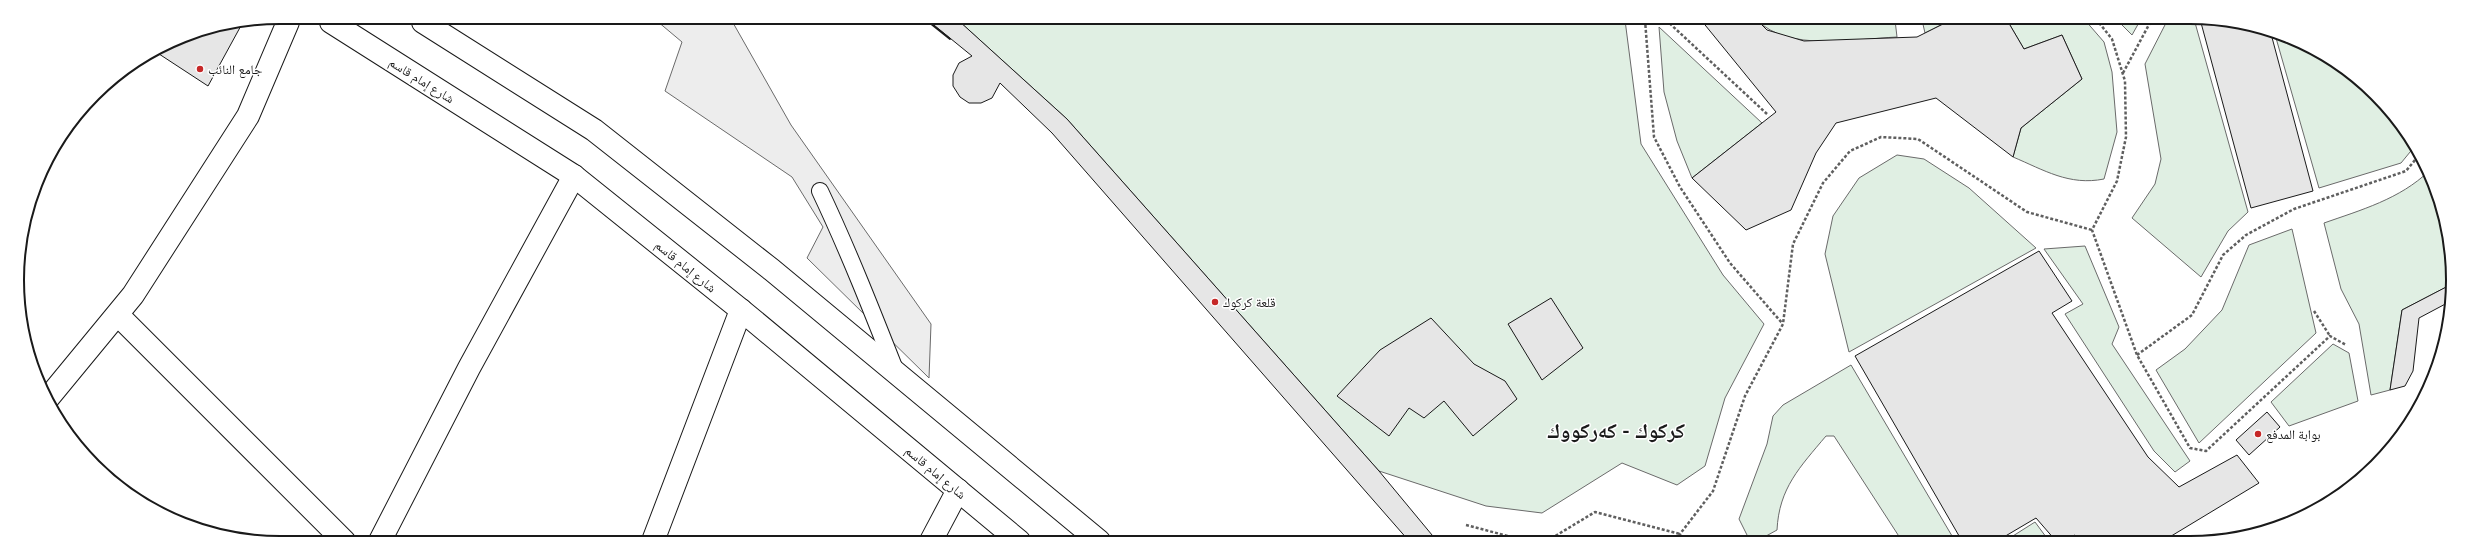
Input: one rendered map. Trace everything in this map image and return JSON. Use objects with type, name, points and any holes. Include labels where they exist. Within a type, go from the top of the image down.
[{"type":"main road","points":[[51,394],[118,315],[133,295],[248,116],[287,24]]},
{"type":"main road","name":"شارع إمام قاسم","points":[[334,24],[574,176],[741,310],[1013,536]]},
{"type":"main road","points":[[426,24],[594,130],[772,270],[1093,536]]},
{"type":"main road","points":[[383,536],[469,368],[574,176]]},
{"type":"main road","points":[[655,536],[741,310]]},
{"type":"main road","points":[[118,315],[339,536]]},
{"type":"main road","points":[[935,536],[958,490]]},
{"type":"lane","points":[[820,191],[848,249],[867,304],[896,372]]},
{"type":"path","points":[[1645,24],[1654,137],[1680,187],[1730,263],[1783,324]]},
{"type":"path","points":[[1670,24],[1767,114]]},
{"type":"path","points":[[2099,24],[2112,39],[2126,81],[2126,137],[2117,181],[2092,230],[2137,355],[2190,448],[2206,451],[2330,336]]},
{"type":"path","points":[[2123,74],[2149,24]]},
{"type":"path","points":[[1555,536],[1595,512],[1680,534],[1712,491],[1745,396],[1783,324],[1793,244],[1823,183],[1850,151],[1882,137],[1918,139],[2027,212],[2092,230]]},
{"type":"path","points":[[2137,355],[2192,315],[2223,255],[2246,235],[2294,209],[2406,170],[2416,159]]},
{"type":"path","points":[[2314,311],[2330,336],[2346,345]]},
{"type":"path","points":[[1466,525],[1508,536]]},
{"type":"green space","points":[[962,24],[1626,24],[1641,144],[1723,275],[1764,324],[1725,398],[1705,466],[1677,485],[1622,463],[1542,513],[1486,506],[1379,471],[1067,119]]},
{"type":"green space","points":[[1762,24],[1895,24],[1897,37],[1842,41],[1804,40],[1786,36],[1770,30]]},
{"type":"green space","points":[[1923,24],[1943,24],[1925,33]]},
{"type":"green space","points":[[2009,24],[2088,24],[2104,42],[2112,72],[2117,132],[2104,179],[2091,181],[2068,179],[2046,172],[2013,157],[2021,128],[2082,79],[2062,35],[2024,49]]},
{"type":"green space","points":[[2121,24],[2138,24],[2132,35]]},
{"type":"green space","points":[[2165,24],[2195,24],[2248,212],[2228,231],[2201,277],[2132,218],[2155,184],[2161,159],[2145,64]]},
{"type":"green space","points":[[1659,27],[1762,123],[1692,178],[1677,141],[1664,92]]},
{"type":"green space","points":[[2276,39],[2288,43],[2318,58],[2346,77],[2382,111],[2411,151],[2401,163],[2319,188]]},
{"type":"green space","points":[[1897,155],[1924,159],[1969,188],[2036,248],[1849,352],[1825,254],[1833,216],[1859,178]]},
{"type":"green space","points":[[2424,176],[2437,214],[2444,247],[2446,287],[2402,310],[2390,390],[2371,395],[2359,324],[2341,289],[2324,223],[2380,203],[2418,181]]},
{"type":"green space","points":[[2292,229],[2316,333],[2199,443],[2156,370],[2185,349],[2222,310],[2249,245]]},
{"type":"green space","points":[[2085,246],[2119,327],[2112,344],[2190,461],[2175,472],[2154,451],[2065,314],[2083,304],[2044,249]]},
{"type":"green space","points":[[2333,344],[2349,353],[2358,401],[2289,426],[2271,402]]},
{"type":"green space","points":[[1851,365],[1952,536],[1899,536],[1834,436],[1826,436],[1792,479],[1782,502],[1777,530],[1766,536],[1748,536],[1739,519],[1767,444],[1773,416],[1783,405]]},
{"type":"green space","points":[[2035,522],[2045,536],[2013,536]]},
{"type":"shaded area","points":[[661,24],[734,24],[791,125],[931,324],[929,378],[807,258],[823,227],[792,177],[665,91],[682,42]]},
{"type":"building","name":"قلعة كركوك","points":[[933,24],[962,24],[1067,119],[1379,471],[1433,536],[1405,536],[1052,133],[1000,83],[992,98],[981,103],[969,103],[960,97],[953,86],[953,75],[959,63],[972,56]]},
{"type":"building","points":[[1704,24],[1761,24],[1767,30],[1804,41],[1917,37],[1943,24],[2009,24],[2024,49],[2062,35],[2082,79],[2021,128],[2013,157],[1936,98],[1836,123],[1816,153],[1791,210],[1746,230],[1692,178],[1776,112]]},
{"type":"building","points":[[2202,25],[2240,29],[2272,38],[2313,191],[2251,208]]},
{"type":"building","name":"جامع النائب","points":[[240,27],[208,86],[159,54],[182,43],[214,33]]},
{"type":"building","points":[[2039,251],[2072,301],[2052,313],[2148,457],[2179,487],[2237,455],[2259,483],[2171,536],[2052,536],[2036,518],[2005,536],[1959,536],[1855,356]]},
{"type":"building","points":[[2446,287],[2445,304],[2419,318],[2413,371],[2405,386],[2390,390],[2402,310]]},
{"type":"building","points":[[1551,298],[1583,348],[1542,380],[1508,324]]},
{"type":"building","points":[[1431,318],[1474,364],[1505,381],[1517,399],[1473,436],[1444,401],[1424,418],[1409,408],[1389,436],[1337,396],[1380,350]]},
{"type":"building","name":"بوابة المدفع","points":[[2267,412],[2280,427],[2249,455],[2236,440]]},
{"type":"wall","points":[[931,24],[950,39]]},
{"type":"place","name":"جامع النائب","points":[[200,69]]},
{"type":"place","name":"قلعة كركوك","points":[[1215,302]]},
{"type":"place","name":"بوابة المدفع","points":[[2258,434]]},
{"type":"district","name":"كركوك - کەرکووك","points":[[1616,429]]}]
